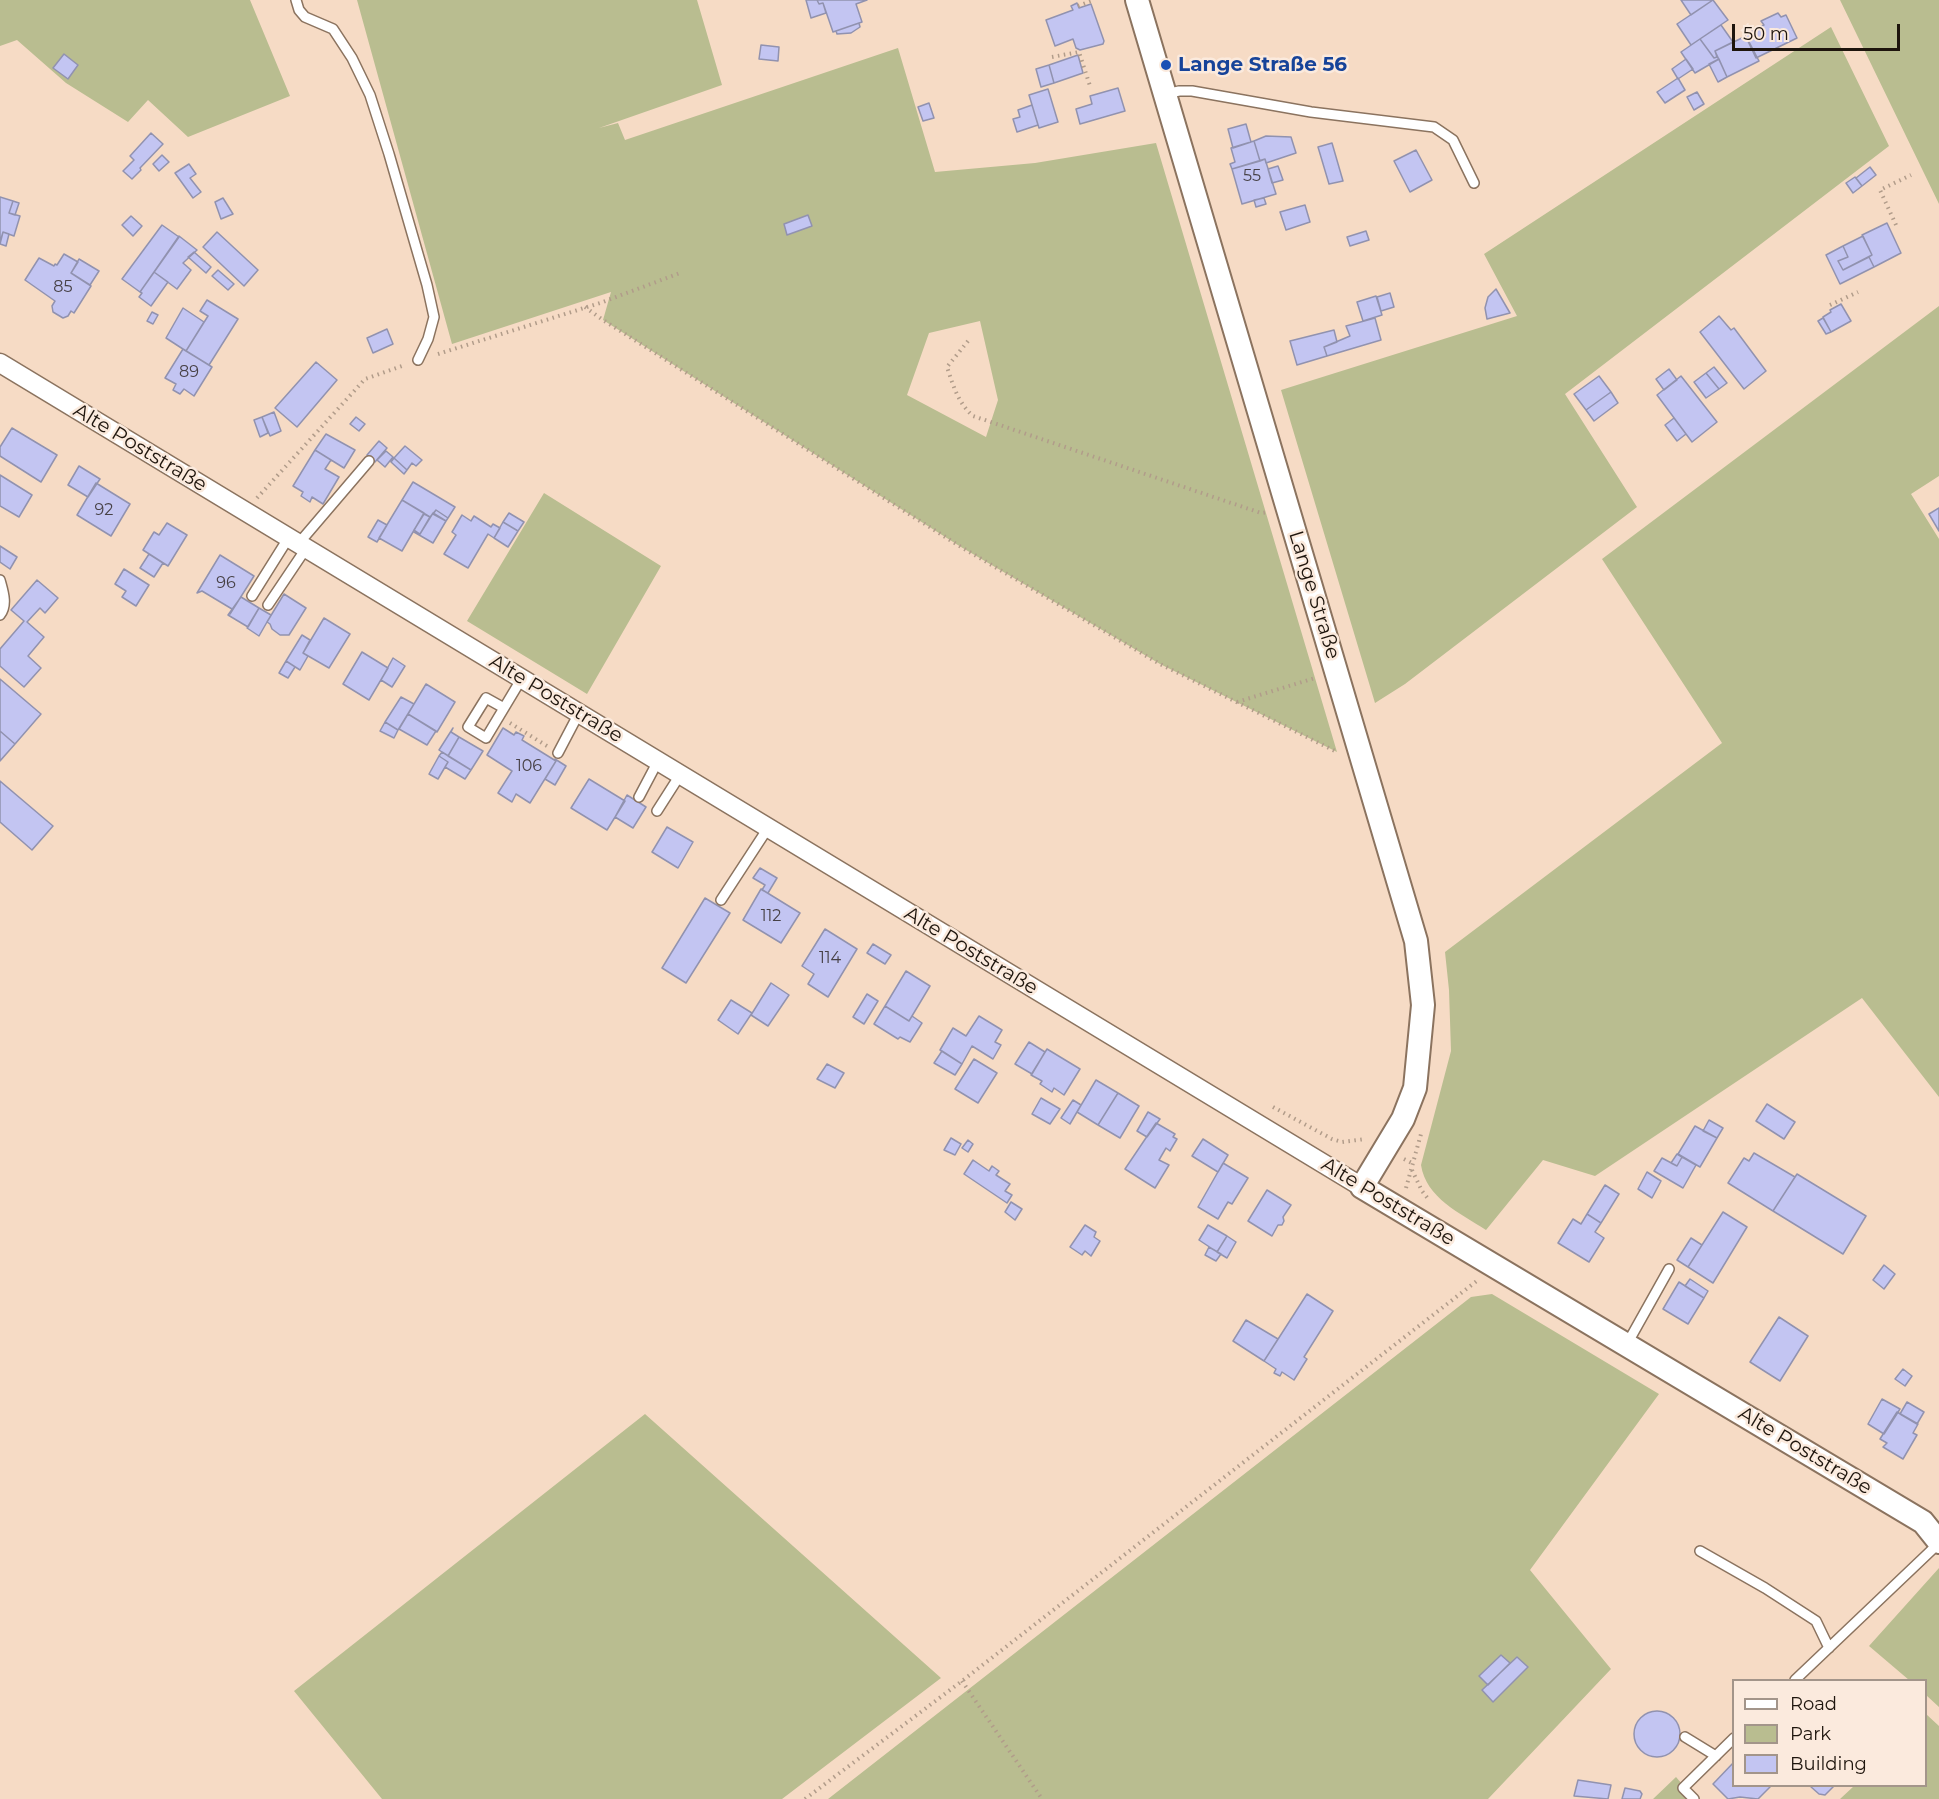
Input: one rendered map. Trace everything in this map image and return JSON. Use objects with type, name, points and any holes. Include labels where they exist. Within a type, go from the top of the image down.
[{"type":"street","name":"Lange Straße","points":[[1137,0],[1416,941],[1424,1005],[1415,1088],[1403,1119],[1362,1187]]},
{"type":"street","name":"Alte Poststraße","points":[[0,363],[1362,1187],[1923,1522],[1939,1542]]},
{"type":"lane","points":[[296,0],[299,10],[305,17],[333,29],[352,58],[370,95],[427,285],[434,316],[428,339],[418,360]]},
{"type":"lane","points":[[1163,94],[1192,91],[1311,112],[1434,127],[1453,140],[1474,183]]},
{"type":"lane","points":[[252,596],[369,461]]},
{"type":"lane","points":[[268,605],[298,542]]},
{"type":"lane","points":[[0,580],[5,602],[0,615]]},
{"type":"lane","points":[[501,712],[522,678]]},
{"type":"lane","points":[[558,753],[579,713]]},
{"type":"lane","points":[[639,797],[658,761]]},
{"type":"lane","points":[[657,811],[680,775]]},
{"type":"lane","points":[[721,900],[768,828]]},
{"type":"lane","points":[[1627,1344],[1669,1269]]},
{"type":"lane","points":[[1795,1679],[1939,1542]]},
{"type":"lane","points":[[1700,1551],[1765,1588],[1816,1621],[1829,1648]]},
{"type":"lane","points":[[1685,1737],[1716,1756]]},
{"type":"lane","points":[[1694,1799],[1683,1788],[1732,1740]]},
{"type":"path","points":[[1078,6],[1094,0]]},
{"type":"path","points":[[1052,57],[1079,52],[1090,86]]},
{"type":"path","points":[[1896,225],[1880,190],[1911,175]]},
{"type":"path","points":[[257,498],[364,379],[585,307],[680,273]]},
{"type":"path","points":[[1830,304],[1858,292]]},
{"type":"path","points":[[585,307],[961,547],[1160,664],[1337,752]]},
{"type":"path","points":[[968,341],[947,367],[955,391],[964,408],[973,416],[1262,513],[1266,512]]},
{"type":"path","points":[[1236,702],[1315,678]]},
{"type":"path","points":[[501,712],[558,753]]},
{"type":"path","points":[[805,1799],[962,1681],[1496,1267]]},
{"type":"path","points":[[962,1681],[1042,1799]]},
{"type":"green space","points":[[0,0],[250,0],[290,96],[188,137],[148,100],[128,122],[66,83],[17,40],[0,46]]},
{"type":"green space","points":[[357,0],[697,0],[722,85],[599,128],[618,123],[625,140],[898,48],[935,172],[1035,163],[1156,143],[1337,752],[1160,664],[961,547],[603,320],[611,292],[452,344]],"holes":[[[980,321],[998,400],[986,437],[907,395],[929,333]]]},
{"type":"green space","points":[[1840,0],[1939,0],[1939,204]]},
{"type":"green space","points":[[1831,27],[1889,146],[1565,394],[1637,507],[1405,684],[1375,703],[1281,390],[1517,316],[1484,254]]},
{"type":"green space","points":[[1939,306],[1939,476],[1911,494],[1939,539],[1939,1097],[1862,998],[1595,1176],[1543,1160],[1486,1230],[1455,1211],[1437,1196],[1424,1177],[1421,1165],[1451,1051],[1445,952],[1722,743],[1602,559]]},
{"type":"green space","points":[[544,493],[661,566],[587,694],[467,621]]},
{"type":"green space","points":[[1492,1294],[1659,1394],[1530,1570],[1611,1669],[1488,1799],[828,1799],[1471,1297]]},
{"type":"green space","points":[[645,1414],[941,1678],[782,1799],[382,1799],[294,1691]]},
{"type":"green space","points":[[1939,1568],[1939,1707],[1927,1696],[1927,1679],[1908,1679],[1869,1646]]},
{"type":"green space","points":[[1927,1715],[1939,1726],[1939,1799],[1840,1799],[1853,1787],[1927,1787]]},
{"type":"green space","points":[[1676,1777],[1695,1799],[1653,1799]]},
{"type":"building","points":[[806,0],[817,0],[819,4],[823,3],[826,13],[811,18]]},
{"type":"building","points":[[817,0],[867,0],[856,4],[862,22],[833,32],[823,3],[819,4]]},
{"type":"building","points":[[1681,0],[1713,0],[1691,15]]},
{"type":"building","points":[[1713,0],[1728,20],[1691,45],[1677,24]]},
{"type":"building","points":[[1077,3],[1079,8],[1091,4],[1104,41],[1103,44],[1080,50],[1076,48],[1073,39],[1055,46],[1046,20],[1073,10],[1071,6]]},
{"type":"building","points":[[1778,13],[1781,17],[1786,15],[1797,38],[1756,58],[1745,35],[1764,25],[1761,21]]},
{"type":"building","points":[[859,23],[860,27],[851,33],[837,34],[836,31]]},
{"type":"building","points":[[1721,25],[1733,42],[1715,51],[1717,57],[1714,58],[1700,39]]},
{"type":"building","points":[[1746,36],[1759,61],[1727,77],[1715,51]]},
{"type":"building","points":[[1700,39],[1714,58],[1719,59],[1695,73],[1681,52]]},
{"type":"building","points":[[761,45],[779,47],[778,61],[759,59]]},
{"type":"building","points":[[64,54],[78,65],[68,79],[53,68]]},
{"type":"building","points":[[1078,55],[1083,73],[1054,83],[1049,65]]},
{"type":"building","points":[[1686,59],[1693,69],[1678,79],[1672,69]]},
{"type":"building","points":[[1719,59],[1727,77],[1718,82],[1709,64]]},
{"type":"building","points":[[1049,65],[1054,83],[1041,87],[1036,69]]},
{"type":"building","points":[[1678,78],[1685,90],[1665,103],[1657,92]]},
{"type":"building","points":[[1118,88],[1125,111],[1080,124],[1076,109],[1092,104],[1090,96]]},
{"type":"building","points":[[1048,89],[1058,122],[1039,128],[1029,95]]},
{"type":"building","points":[[1697,92],[1704,104],[1694,110],[1687,97]]},
{"type":"building","points":[[929,103],[934,118],[923,121],[918,107]]},
{"type":"building","points":[[1032,105],[1038,125],[1017,132],[1013,119],[1020,117],[1018,110]]},
{"type":"building","points":[[1246,124],[1251,142],[1233,148],[1228,129]]},
{"type":"building","points":[[151,133],[163,144],[132,179],[123,171],[134,160],[130,156]]},
{"type":"building","points":[[1266,136],[1291,137],[1296,153],[1266,163],[1265,159],[1260,161],[1254,141]]},
{"type":"building","points":[[1254,141],[1260,161],[1232,169],[1230,164],[1235,162],[1231,148]]},
{"type":"building","points":[[1332,143],[1343,181],[1329,184],[1318,147]]},
{"type":"building","points":[[1416,150],[1432,180],[1410,192],[1394,161]]},
{"type":"building","points":[[162,155],[169,162],[159,171],[153,164]]},
{"type":"building","points":[[1265,159],[1276,194],[1242,204],[1232,169]]},
{"type":"building","points":[[189,164],[196,174],[190,178],[201,192],[193,198],[175,173]]},
{"type":"building","points":[[1278,166],[1283,180],[1272,183],[1268,169]]},
{"type":"building","points":[[1870,167],[1876,175],[1862,186],[1856,178]]},
{"type":"building","points":[[1855,177],[1862,186],[1853,193],[1846,183]]},
{"type":"building","points":[[0,197],[13,201],[9,213],[20,216],[14,236],[3,232],[0,242]]},
{"type":"building","points":[[223,198],[233,214],[221,219],[215,202]]},
{"type":"building","points":[[1264,198],[1266,204],[1256,207],[1254,200]]},
{"type":"building","points":[[13,201],[19,203],[15,215],[9,213]]},
{"type":"building","points":[[1305,205],[1310,222],[1286,230],[1280,212]]},
{"type":"building","points":[[808,215],[812,226],[787,235],[784,224]]},
{"type":"building","points":[[131,216],[142,226],[133,236],[122,225]]},
{"type":"building","points":[[1887,223],[1901,253],[1874,267],[1869,257],[1872,255],[1862,235]]},
{"type":"building","points":[[162,225],[179,237],[140,292],[122,279]]},
{"type":"building","points":[[1366,231],[1369,240],[1350,246],[1347,237]]},
{"type":"building","points":[[3,232],[9,234],[6,246],[0,244]]},
{"type":"building","points":[[217,232],[258,270],[244,286],[203,247]]},
{"type":"building","points":[[179,236],[197,250],[183,263],[191,270],[177,289],[154,272]]},
{"type":"building","points":[[1863,236],[1872,255],[1843,270],[1838,261],[1848,257],[1843,246]]},
{"type":"building","points":[[1843,246],[1848,257],[1838,261],[1843,270],[1869,257],[1874,267],[1840,284],[1826,255]]},
{"type":"building","points":[[194,252],[211,267],[206,273],[188,257]]},
{"type":"building","points":[[64,254],[78,262],[71,273],[91,286],[74,313],[71,311],[63,318],[53,312],[52,306],[55,301],[25,280],[39,258],[54,266]]},
{"type":"building","points":[[79,259],[99,271],[90,285],[71,273]]},
{"type":"building","points":[[218,270],[234,284],[228,290],[212,276]]},
{"type":"building","points":[[154,272],[168,282],[151,306],[139,297]]},
{"type":"building","points":[[1496,289],[1510,313],[1487,319],[1485,308],[1488,297]]},
{"type":"building","points":[[1390,293],[1394,307],[1381,311],[1377,297]]},
{"type":"building","points":[[1376,296],[1382,315],[1363,321],[1357,302]]},
{"type":"building","points":[[207,300],[238,319],[209,365],[186,351],[208,316],[200,311]]},
{"type":"building","points":[[1841,304],[1851,321],[1831,332],[1823,317]]},
{"type":"building","points":[[183,308],[204,322],[186,351],[166,338]]},
{"type":"building","points":[[152,312],[158,315],[153,324],[147,321]]},
{"type":"building","points":[[1719,316],[1731,330],[1734,328],[1766,371],[1744,389],[1700,332]]},
{"type":"building","points":[[1375,318],[1381,340],[1327,356],[1324,347],[1350,336],[1346,326]]},
{"type":"building","points":[[1823,318],[1831,332],[1826,334],[1818,321]]},
{"type":"building","points":[[387,329],[393,344],[373,353],[367,338]]},
{"type":"building","points":[[1334,330],[1337,342],[1324,347],[1327,356],[1297,365],[1290,341]]},
{"type":"building","points":[[183,349],[212,367],[194,396],[184,389],[180,394],[173,390],[176,384],[165,378]]},
{"type":"building","points":[[316,362],[337,380],[297,427],[275,408]]},
{"type":"building","points":[[1714,367],[1727,383],[1719,389],[1706,373]]},
{"type":"building","points":[[1669,369],[1677,380],[1664,390],[1656,379]]},
{"type":"building","points":[[1706,373],[1719,389],[1706,398],[1694,382]]},
{"type":"building","points":[[1599,376],[1611,392],[1586,410],[1574,394]]},
{"type":"building","points":[[1681,376],[1717,422],[1692,442],[1657,395]]},
{"type":"building","points":[[1611,392],[1618,403],[1594,421],[1586,410]]},
{"type":"building","points":[[274,412],[281,431],[270,436],[262,417]]},
{"type":"building","points":[[262,417],[268,433],[260,437],[254,420]]},
{"type":"building","points":[[356,417],[365,424],[359,431],[350,424]]},
{"type":"building","points":[[1674,418],[1686,434],[1677,441],[1665,425]]},
{"type":"building","points":[[12,428],[57,455],[41,482],[0,456],[0,447]]},
{"type":"building","points":[[326,434],[355,450],[344,468],[315,450]]},
{"type":"building","points":[[379,441],[387,448],[375,462],[367,455]]},
{"type":"building","points":[[405,446],[422,460],[416,466],[412,463],[407,470],[394,458]]},
{"type":"building","points":[[315,450],[331,460],[325,469],[339,477],[323,504],[312,497],[310,502],[301,496],[303,492],[293,486]]},
{"type":"building","points":[[386,451],[393,457],[385,467],[377,460]]},
{"type":"building","points":[[394,458],[407,470],[404,474],[391,462]]},
{"type":"building","points":[[79,466],[100,479],[88,497],[68,485]]},
{"type":"building","points":[[0,475],[32,495],[19,517],[0,506]]},
{"type":"building","points":[[413,482],[455,507],[448,518],[436,510],[430,517],[402,500]]},
{"type":"building","points":[[96,483],[130,504],[111,536],[77,515]]},
{"type":"building","points":[[402,500],[424,513],[402,551],[379,538]]},
{"type":"building","points":[[1939,508],[1939,531],[1929,514]]},
{"type":"building","points":[[436,510],[448,518],[446,521],[433,514]]},
{"type":"building","points":[[433,513],[446,521],[433,543],[414,532],[420,534]]},
{"type":"building","points":[[509,513],[524,522],[518,531],[503,522]]},
{"type":"building","points":[[424,514],[430,517],[420,534],[414,530]]},
{"type":"building","points":[[462,515],[471,521],[474,516],[491,527],[493,524],[500,528],[494,538],[488,534],[468,568],[444,554],[456,535],[452,532]]},
{"type":"building","points":[[378,520],[387,525],[377,542],[368,537]]},
{"type":"building","points":[[503,522],[518,531],[508,547],[494,538]]},
{"type":"building","points":[[167,523],[187,535],[168,566],[143,550],[154,532],[159,535]]},
{"type":"building","points":[[0,546],[17,557],[10,569],[0,562]]},
{"type":"building","points":[[149,554],[163,563],[154,577],[140,568]]},
{"type":"building","points":[[220,555],[254,576],[230,614],[232,609],[202,591],[197,593]]},
{"type":"building","points":[[124,569],[149,585],[136,606],[122,597],[126,591],[115,584]]},
{"type":"building","points":[[37,580],[58,598],[45,613],[40,608],[27,622],[44,637],[28,656],[41,668],[24,687],[0,666],[0,649],[24,621],[11,610]]},
{"type":"building","points":[[284,594],[306,608],[289,635],[280,635],[267,622]]},
{"type":"building","points":[[241,597],[259,608],[248,627],[228,615]]},
{"type":"building","points":[[259,608],[271,615],[259,636],[247,628]]},
{"type":"building","points":[[324,618],[350,634],[329,668],[303,653]]},
{"type":"building","points":[[302,635],[310,640],[303,653],[308,656],[300,670],[286,661]]},
{"type":"building","points":[[362,652],[388,668],[369,700],[343,684]]},
{"type":"building","points":[[393,658],[405,666],[392,687],[381,680]]},
{"type":"building","points":[[286,661],[295,667],[288,678],[279,673]]},
{"type":"building","points":[[0,679],[41,714],[15,744],[0,731]]},
{"type":"building","points":[[426,684],[455,702],[437,732],[408,714]]},
{"type":"building","points":[[401,697],[414,704],[398,730],[385,722]]},
{"type":"building","points":[[408,714],[436,731],[427,745],[399,729]]},
{"type":"building","points":[[385,722],[398,730],[394,738],[380,731]]},
{"type":"building","points":[[453,728],[451,732],[459,737],[448,756],[439,750]]},
{"type":"building","points":[[503,728],[514,735],[516,732],[524,736],[522,740],[556,761],[530,803],[516,794],[512,802],[498,793],[512,771],[487,755]]},
{"type":"building","points":[[0,731],[15,744],[0,761]]},
{"type":"building","points":[[459,737],[483,751],[471,770],[448,756]]},
{"type":"building","points":[[442,752],[471,770],[465,779],[445,767],[448,762],[439,756]]},
{"type":"building","points":[[439,756],[448,762],[438,779],[429,774]]},
{"type":"building","points":[[555,759],[566,766],[555,785],[545,779]]},
{"type":"building","points":[[589,779],[625,801],[607,830],[571,808]]},
{"type":"building","points":[[0,781],[53,826],[32,850],[0,822]]},
{"type":"building","points":[[627,795],[646,807],[633,828],[615,817]]},
{"type":"building","points":[[667,827],[693,842],[678,868],[652,852]]},
{"type":"building","points":[[760,868],[777,878],[768,893],[762,890],[765,885],[753,878]]},
{"type":"building","points":[[761,889],[800,913],[781,943],[743,920]]},
{"type":"building","points":[[705,898],[730,913],[686,983],[662,968]]},
{"type":"building","points":[[825,929],[857,949],[828,997],[808,984],[814,974],[802,966]]},
{"type":"building","points":[[873,944],[891,955],[885,964],[867,953]]},
{"type":"building","points":[[906,971],[930,986],[909,1021],[885,1006]]},
{"type":"building","points":[[771,983],[789,995],[768,1026],[751,1015]]},
{"type":"building","points":[[867,994],[878,1001],[864,1024],[853,1017]]},
{"type":"building","points":[[731,1000],[752,1013],[738,1034],[718,1020]]},
{"type":"building","points":[[885,1006],[909,1021],[912,1016],[922,1023],[910,1042],[900,1037],[898,1039],[874,1024]]},
{"type":"building","points":[[979,1016],[1002,1030],[995,1042],[1001,1045],[993,1059],[972,1046],[962,1064],[940,1050],[953,1028],[966,1036]]},
{"type":"building","points":[[1029,1042],[1045,1052],[1032,1074],[1015,1064]]},
{"type":"building","points":[[1047,1049],[1080,1069],[1064,1095],[1054,1088],[1052,1092],[1040,1084],[1042,1081],[1031,1075]]},
{"type":"building","points":[[942,1051],[962,1064],[955,1075],[934,1063]]},
{"type":"building","points":[[974,1059],[997,1073],[978,1103],[955,1089]]},
{"type":"building","points":[[827,1064],[844,1073],[835,1088],[817,1079]]},
{"type":"building","points":[[1096,1080],[1118,1093],[1098,1125],[1077,1112]]},
{"type":"building","points":[[1118,1093],[1139,1106],[1120,1138],[1098,1125]]},
{"type":"building","points":[[1041,1098],[1060,1109],[1050,1124],[1032,1114]]},
{"type":"building","points":[[1073,1100],[1081,1105],[1070,1124],[1061,1118]]},
{"type":"building","points":[[1767,1104],[1795,1122],[1784,1139],[1756,1121]]},
{"type":"building","points":[[1148,1112],[1160,1119],[1147,1137],[1137,1131]]},
{"type":"building","points":[[1709,1120],[1723,1128],[1717,1138],[1703,1131]]},
{"type":"building","points":[[1156,1123],[1175,1134],[1173,1137],[1177,1139],[1170,1151],[1166,1148],[1159,1160],[1169,1165],[1155,1188],[1125,1169]]},
{"type":"building","points":[[1695,1126],[1717,1138],[1700,1167],[1678,1154]]},
{"type":"building","points":[[951,1138],[961,1144],[955,1155],[944,1150]]},
{"type":"building","points":[[1203,1139],[1228,1155],[1218,1172],[1192,1156]]},
{"type":"building","points":[[968,1140],[973,1144],[968,1152],[962,1148]]},
{"type":"building","points":[[1754,1153],[1795,1177],[1773,1211],[1728,1183],[1744,1158],[1749,1161]]},
{"type":"building","points":[[1677,1154],[1682,1157],[1677,1166],[1671,1163]]},
{"type":"building","points":[[1682,1157],[1696,1165],[1683,1188],[1654,1171],[1662,1158],[1677,1166]]},
{"type":"building","points":[[973,1160],[989,1171],[992,1166],[999,1171],[996,1175],[1010,1184],[1005,1191],[1012,1195],[1007,1203],[964,1174]]},
{"type":"building","points":[[1223,1163],[1248,1178],[1232,1204],[1228,1202],[1218,1219],[1198,1207]]},
{"type":"building","points":[[1647,1172],[1661,1181],[1652,1198],[1638,1189]]},
{"type":"building","points":[[1797,1174],[1866,1216],[1843,1254],[1773,1211]]},
{"type":"building","points":[[1605,1185],[1619,1194],[1601,1223],[1587,1214]]},
{"type":"building","points":[[1267,1190],[1291,1205],[1283,1217],[1282,1225],[1278,1225],[1272,1236],[1248,1221]]},
{"type":"building","points":[[1011,1202],[1022,1209],[1015,1220],[1005,1212]]},
{"type":"building","points":[[1723,1212],[1747,1227],[1713,1283],[1688,1267]]},
{"type":"building","points":[[1587,1214],[1601,1223],[1595,1232],[1604,1238],[1589,1262],[1558,1243],[1573,1219],[1581,1224]]},
{"type":"building","points":[[1085,1225],[1096,1232],[1094,1237],[1100,1241],[1091,1256],[1085,1251],[1082,1255],[1070,1247]]},
{"type":"building","points":[[1208,1225],[1227,1236],[1217,1252],[1199,1240]]},
{"type":"building","points":[[1227,1236],[1236,1242],[1227,1258],[1217,1252]]},
{"type":"building","points":[[1691,1238],[1702,1245],[1688,1267],[1677,1260]]},
{"type":"building","points":[[1209,1247],[1221,1254],[1216,1261],[1205,1255]]},
{"type":"building","points":[[1884,1265],[1895,1274],[1884,1289],[1873,1280]]},
{"type":"building","points":[[1690,1279],[1708,1291],[1704,1298],[1685,1286]]},
{"type":"building","points":[[1679,1282],[1704,1298],[1688,1324],[1663,1309]]},
{"type":"building","points":[[1307,1294],[1333,1311],[1304,1357],[1307,1359],[1294,1380],[1282,1372],[1280,1376],[1274,1373],[1276,1369],[1264,1361]]},
{"type":"building","points":[[1779,1317],[1808,1336],[1780,1381],[1750,1362]]},
{"type":"building","points":[[1246,1320],[1278,1339],[1264,1361],[1233,1341]]},
{"type":"building","points":[[1903,1369],[1912,1376],[1905,1386],[1895,1379]]},
{"type":"building","points":[[1882,1399],[1900,1409],[1884,1434],[1868,1424]]},
{"type":"building","points":[[1907,1402],[1924,1412],[1917,1424],[1900,1414]]},
{"type":"building","points":[[1897,1412],[1918,1424],[1913,1433],[1917,1435],[1903,1459],[1883,1447],[1887,1443],[1880,1439]]},
{"type":"building","points":[[1501,1655],[1510,1663],[1488,1685],[1479,1676]]},
{"type":"building","points":[[1517,1657],[1528,1667],[1493,1702],[1482,1690]]},
{"type":"building","points":[[1657,1711],[1666,1712],[1673,1718],[1679,1725],[1679,1743],[1673,1750],[1666,1756],[1657,1757],[1648,1756],[1641,1750],[1635,1743],[1634,1734],[1635,1725],[1641,1718],[1648,1712]]},
{"type":"building","points":[[1732,1764],[1732,1787],[1770,1787],[1758,1799],[1740,1797],[1728,1799],[1713,1784]]},
{"type":"building","points":[[1578,1780],[1611,1785],[1608,1799],[1574,1796]]},
{"type":"building","points":[[1811,1787],[1833,1787],[1825,1795],[1819,1794]]},
{"type":"building","points":[[1625,1788],[1640,1791],[1642,1794],[1640,1799],[1622,1799]]},
{"type":"place","name":"Lange Straße 56","points":[[1166,65]]}]
